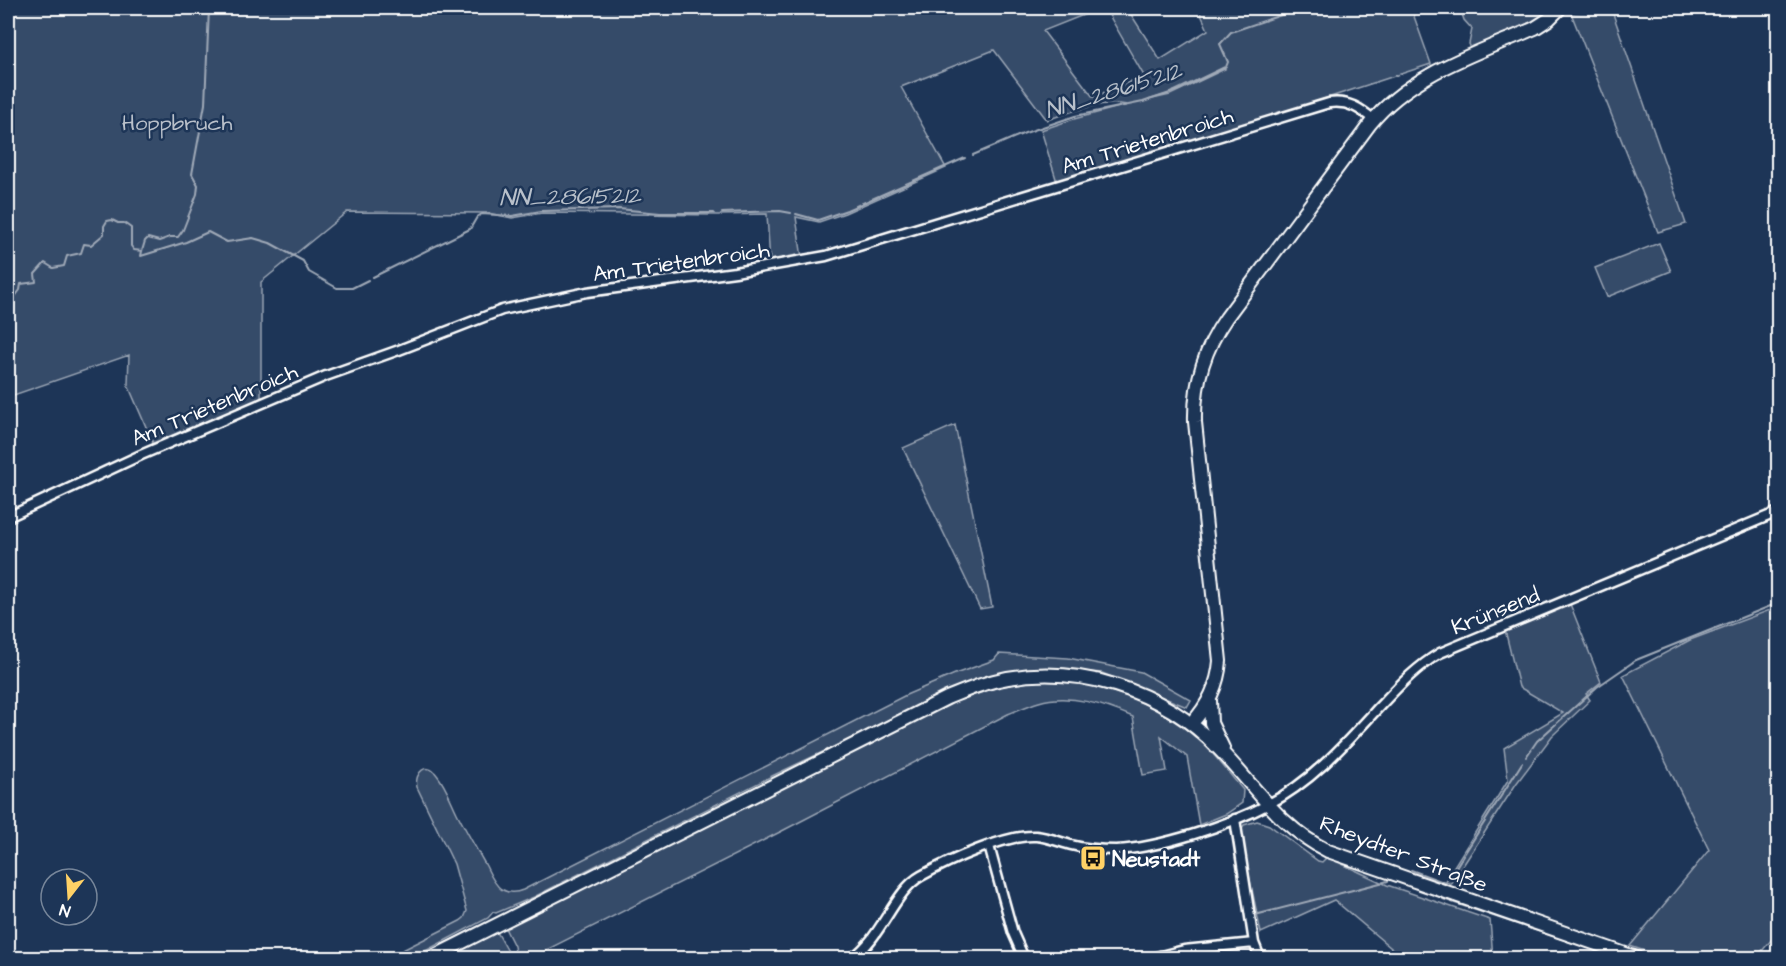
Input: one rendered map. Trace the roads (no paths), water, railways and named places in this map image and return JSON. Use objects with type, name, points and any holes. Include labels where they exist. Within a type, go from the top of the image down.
[{"type":"main road","points":[[1191,724],[1210,700],[1218,674],[1220,654],[1196,438],[1195,408],[1200,373],[1210,345],[1223,322],[1374,120],[1394,99],[1435,72],[1535,28],[1560,8]]},
{"type":"main road","points":[[431,958],[936,704],[982,685],[1006,679],[1036,675],[1084,678],[1117,686],[1147,698],[1191,724],[1233,764]]},
{"type":"main road","points":[[1210,700],[1212,727],[1233,764]]},
{"type":"main road","name":"Rheydter Straße","points":[[1233,764],[1267,805],[1295,831],[1328,851],[1637,958]]},
{"type":"street","name":"Am Trietenbroich","points":[[8,517],[141,455],[326,376],[512,307],[587,292],[757,269],[826,256],[1329,103],[1350,104],[1374,120]]},
{"type":"street","name":"Krünsend","points":[[1267,805],[1327,761],[1409,676],[1440,653],[1779,512]]},
{"type":"street","points":[[852,958],[869,945],[914,880],[990,846],[1009,840],[1036,836],[1084,848],[1123,849],[1160,843],[1235,819],[1267,805]]},
{"type":"street","points":[[1235,819],[1254,943],[1260,958]]},
{"type":"street","points":[[990,846],[1013,933],[1024,958]]},
{"type":"street","points":[[1153,958],[1184,950],[1254,943]]},
{"type":"waterway","points":[[8,306],[20,290],[21,284],[36,282],[35,274],[45,263],[53,268],[64,266],[67,256],[81,253],[84,244],[91,245],[104,234],[107,221],[124,223],[131,228],[131,246],[134,250],[142,251],[148,238],[159,241],[178,237],[183,230],[197,194],[198,185],[192,174],[205,104],[209,8]]},
{"type":"waterway","name":"NN_28615212","points":[[973,155],[1025,133],[1075,116],[1143,102],[1179,90],[1226,67],[1228,62],[1220,44],[1231,32],[1293,11],[1293,8]]},
{"type":"waterway","name":"NN_28615212","points":[[796,214],[818,220],[847,210],[965,158]]},
{"type":"waterway","name":"NN_28615212","points":[[373,277],[470,229],[477,217],[482,214],[512,216],[541,211],[619,209],[660,213],[714,213]]},
{"type":"waterway","name":"NN_28615212","points":[[722,213],[780,211],[791,213]]},
{"type":"waterway","name":"NN_28615212","points":[[142,251],[141,256],[186,242],[208,232],[227,242],[253,238],[270,243],[303,261],[309,272],[337,288],[352,288],[368,280]]},
{"type":"waterway","points":[[1526,757],[1537,741],[1597,687],[1636,660],[1778,603]]},
{"type":"waterway","points":[[1449,878],[1522,763]]},
{"type":"waterway","points":[[1411,870],[1446,883]]},
{"type":"waterway","points":[[1255,915],[1388,881]]},
{"type":"waterway","points":[[1443,899],[1618,958]]},
{"type":"waterway","points":[[1144,956],[1160,950]]},
{"type":"place","name":"Neustadt","points":[[1093,858]]},
{"type":"park label","name":"Hoppbruch","points":[[177,122]]}]
